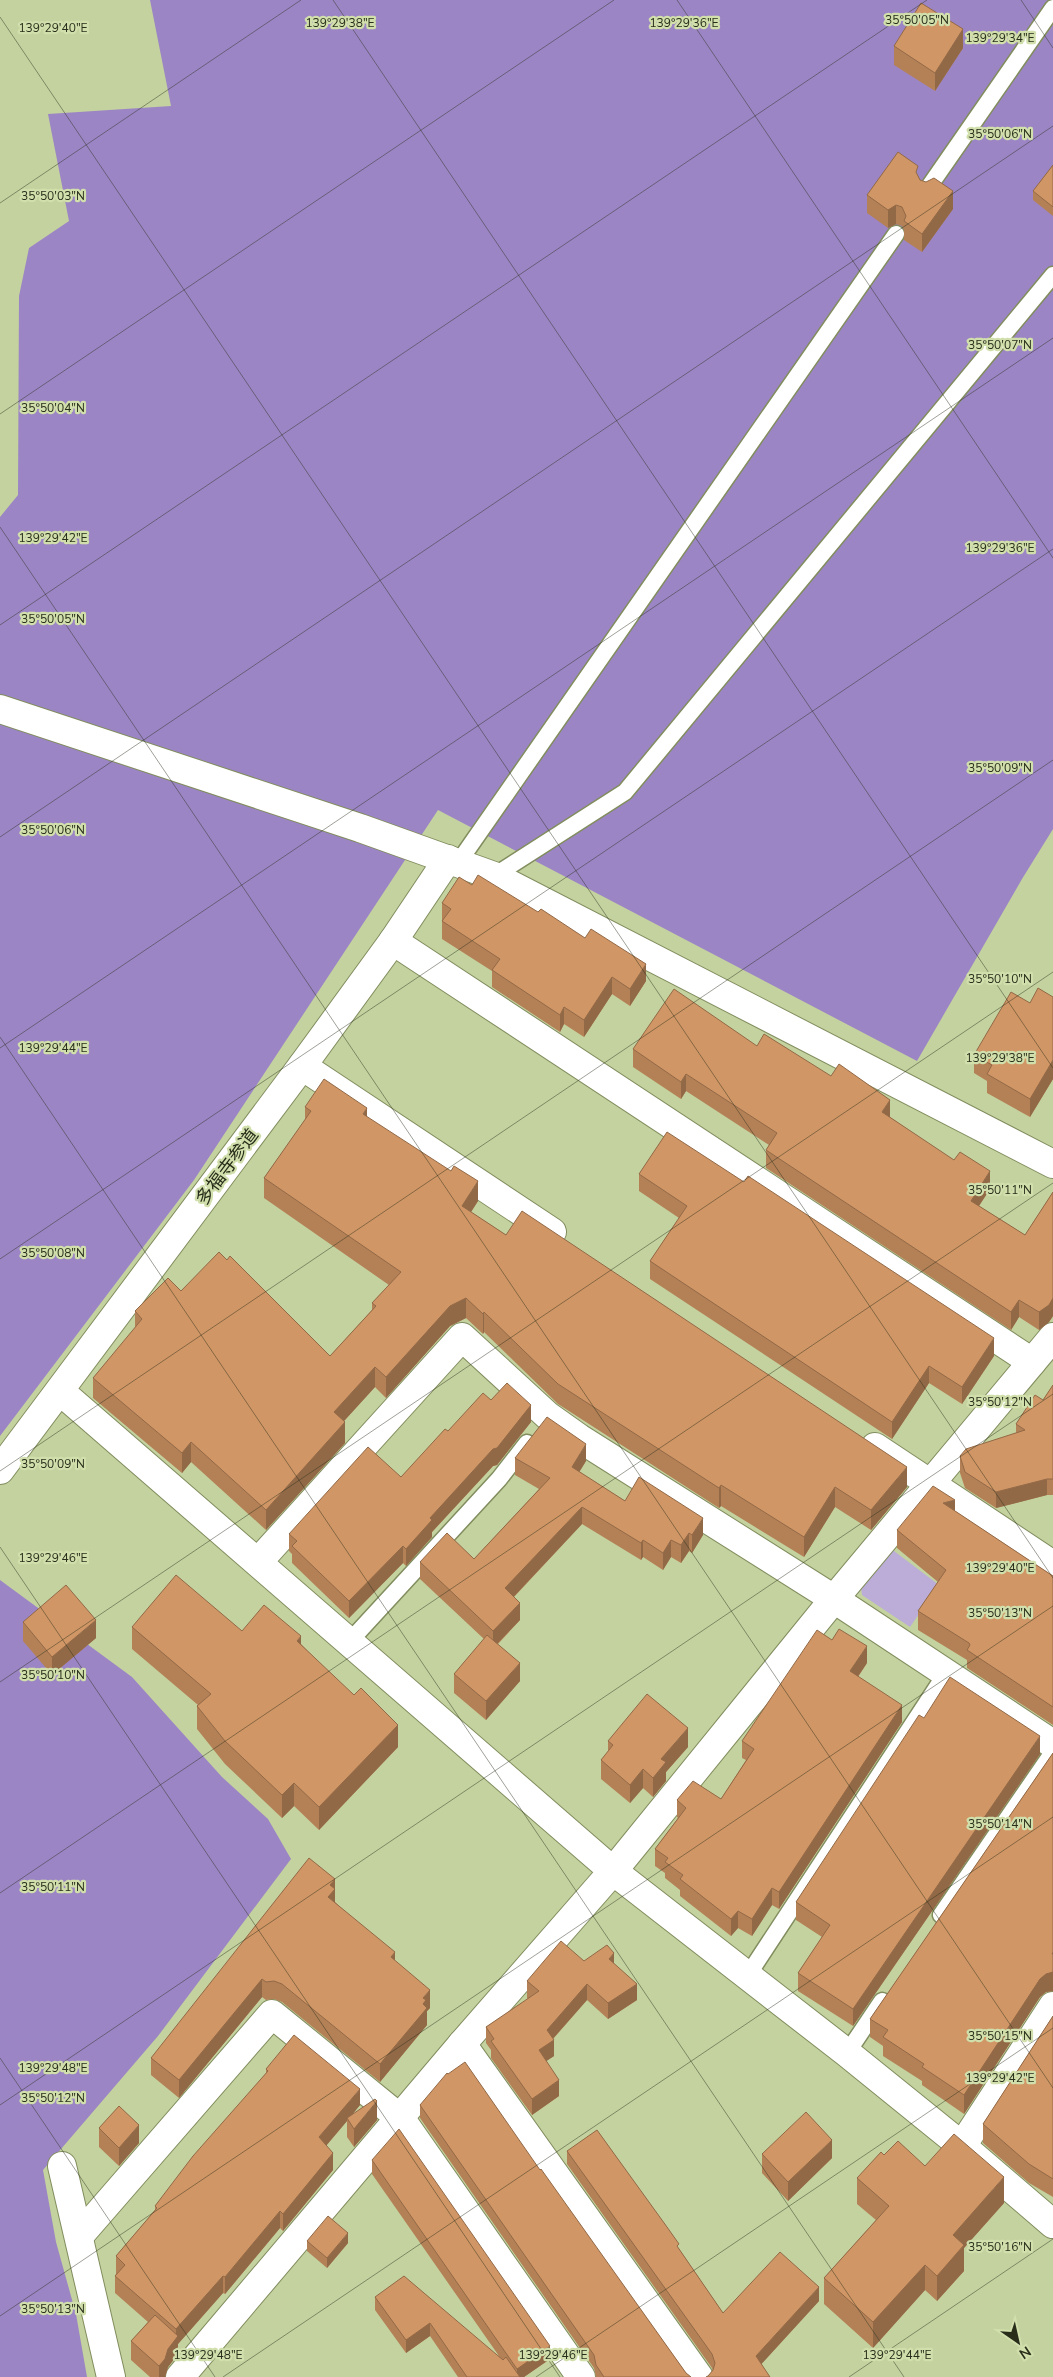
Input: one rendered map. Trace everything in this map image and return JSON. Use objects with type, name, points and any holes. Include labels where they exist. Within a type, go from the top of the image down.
[{"type":"street","points":[[0,708],[494,876],[1053,1164]]},
{"type":"street","name":"多福寺参道","points":[[0,1470],[453,861]]},
{"type":"street","points":[[393,941],[1032,1362]]},
{"type":"street","points":[[302,1066],[572,1246]]},
{"type":"street","points":[[258,1562],[462,1336],[548,1416],[579,1438],[834,1599],[947,1672],[1053,1744]]},
{"type":"street","points":[[180,2377],[462,2044],[613,1871],[834,1599],[1053,1337]]},
{"type":"street","points":[[60,1391],[613,1871],[847,2053],[962,2146],[1053,2224]]},
{"type":"street","points":[[855,1434],[1053,1565]]},
{"type":"street","points":[[962,2146],[1053,2006]]},
{"type":"street","points":[[80,2235],[272,2014],[400,2119],[581,2377]]},
{"type":"street","points":[[462,2044],[699,2377]]},
{"type":"street","points":[[62,2166],[80,2235],[111,2377]]},
{"type":"lane","points":[[926,191],[1053,8]]},
{"type":"lane","points":[[453,861],[896,234]]},
{"type":"lane","points":[[494,876],[625,792],[1053,275]]},
{"type":"lane","points":[[349,1642],[499,1479],[548,1416]]},
{"type":"lane","points":[[748,1975],[947,1672]]},
{"type":"lane","points":[[930,1931],[1053,1752]]},
{"type":"lane","points":[[847,2053],[891,1988]]},
{"type":"shaded area","points":[[150,0],[1053,0],[1053,829],[917,1061],[438,810],[194,1180],[0,1436],[0,517],[18,495],[19,296],[29,248],[69,221],[48,114],[171,106]]},
{"type":"shaded area","points":[[890,1548],[939,1585],[910,1627],[862,1595],[861,1587]]},
{"type":"shaded area","points":[[0,1580],[132,1677],[222,1777],[268,1819],[291,1859],[158,2036],[43,2170],[56,2242],[76,2314],[87,2377],[0,2377]]},
{"type":"building","points":[[921,3],[963,29],[935,73],[894,46]]},
{"type":"building","points":[[898,152],[918,166],[916,172],[920,180],[926,182],[934,178],[953,191],[922,234],[904,221],[906,216],[902,207],[896,205],[888,210],[867,195]]},
{"type":"building","points":[[1053,165],[1053,207],[1033,191]]},
{"type":"building","points":[[478,875],[538,912],[541,909],[585,938],[591,929],[646,964],[630,989],[612,977],[584,1020],[564,1007],[560,1015],[492,970],[500,959],[442,921],[451,909],[442,903],[459,877],[472,885]]},
{"type":"building","points":[[1038,988],[1053,997],[1053,1060],[1030,1099],[987,1074],[992,1065],[974,1055],[1011,992],[1030,1003]]},
{"type":"building","points":[[674,989],[757,1046],[764,1034],[831,1076],[839,1064],[890,1100],[882,1112],[954,1160],[960,1152],[990,1171],[971,1201],[1025,1235],[1053,1192],[1053,1298],[1049,1305],[1039,1312],[1019,1300],[1011,1312],[766,1150],[777,1133],[686,1074],[681,1082],[633,1049]]},
{"type":"building","points":[[324,1079],[367,1108],[363,1114],[451,1171],[454,1166],[478,1181],[462,1206],[506,1235],[522,1211],[907,1467],[871,1510],[835,1487],[804,1537],[721,1485],[719,1488],[558,1384],[484,1312],[483,1314],[466,1298],[450,1306],[386,1377],[375,1367],[334,1412],[345,1422],[266,1510],[191,1442],[182,1453],[93,1378],[142,1319],[135,1311],[168,1278],[181,1291],[219,1252],[227,1260],[230,1256],[330,1356],[376,1306],[372,1303],[401,1272],[264,1178],[311,1111],[305,1107]]},
{"type":"building","points":[[667,1132],[744,1182],[748,1176],[994,1338],[962,1387],[929,1366],[892,1422],[650,1261],[687,1206],[639,1174]]},
{"type":"building","points":[[507,1383],[531,1405],[497,1448],[493,1449],[430,1518],[432,1520],[406,1549],[403,1546],[349,1601],[292,1546],[297,1541],[289,1534],[368,1447],[401,1477],[445,1429],[448,1431],[483,1393],[491,1400]]},
{"type":"building","points":[[1053,1385],[1053,1479],[996,1492],[965,1472],[960,1456],[966,1449],[1025,1430],[1016,1424],[1035,1395],[1043,1400]]},
{"type":"building","points":[[547,1417],[586,1444],[572,1467],[625,1501],[639,1477],[703,1518],[692,1535],[689,1533],[681,1545],[671,1540],[663,1553],[643,1540],[641,1543],[582,1507],[505,1588],[520,1603],[493,1631],[420,1562],[447,1533],[474,1559],[550,1478],[515,1458]]},
{"type":"building","points":[[933,1486],[955,1500],[943,1503],[1053,1576],[1053,1707],[967,1650],[970,1645],[969,1643],[918,1611],[946,1570],[897,1530]]},
{"type":"building","points":[[176,1575],[242,1631],[264,1605],[301,1636],[297,1641],[354,1695],[361,1688],[398,1725],[319,1807],[294,1783],[282,1795],[225,1741],[197,1706],[211,1694],[132,1627]]},
{"type":"building","points":[[66,1585],[96,1620],[52,1657],[23,1622]]},
{"type":"building","points":[[839,1629],[867,1646],[850,1671],[902,1705],[779,1892],[772,1888],[752,1919],[738,1911],[731,1919],[680,1879],[683,1875],[665,1862],[668,1858],[655,1849],[686,1808],[677,1800],[693,1781],[721,1799],[754,1749],[742,1741],[817,1630],[832,1640]]},
{"type":"building","points":[[487,1635],[520,1663],[486,1701],[454,1674]]},
{"type":"building","points":[[950,1677],[1040,1736],[853,2009],[798,1973],[830,1925],[796,1902],[919,1715],[924,1718]]},
{"type":"building","points":[[647,1694],[688,1728],[661,1759],[666,1762],[653,1778],[643,1769],[630,1785],[601,1760],[613,1745],[608,1741]]},
{"type":"building","points":[[1053,1753],[1053,1972],[1046,1974],[1040,1979],[964,2095],[922,2067],[924,2064],[883,2037],[888,2030],[870,2019]]},
{"type":"building","points":[[309,1858],[335,1879],[330,1885],[335,1889],[328,1897],[395,1952],[391,1957],[430,1990],[423,1998],[426,2000],[423,2004],[427,2008],[380,2064],[282,1984],[274,1981],[266,1982],[262,1979],[179,2080],[151,2058]]},
{"type":"building","points":[[561,1941],[584,1961],[607,1945],[614,1953],[609,1959],[637,1984],[608,2003],[587,1984],[547,2030],[554,2040],[539,2050],[559,2080],[532,2099],[491,2041],[494,2039],[486,2027],[539,1991],[527,1981]]},
{"type":"building","points":[[1053,2016],[1053,2179],[1029,2164],[983,2124]]},
{"type":"building","points":[[294,2035],[360,2089],[319,2137],[333,2153],[283,2214],[280,2211],[225,2277],[223,2276],[176,2329],[115,2276],[125,2265],[116,2256],[157,2208],[155,2206],[193,2156],[268,2071],[266,2069]]},
{"type":"building","points":[[465,2062],[540,2170],[686,2373],[691,2377],[604,2377],[596,2365],[594,2355],[420,2105],[447,2073]]},
{"type":"building","points":[[375,2099],[377,2101],[354,2129],[347,2118]]},
{"type":"building","points":[[119,2106],[139,2125],[119,2148],[99,2128]]},
{"type":"building","points":[[806,2112],[832,2140],[788,2182],[762,2154]]},
{"type":"building","points":[[399,2129],[550,2346],[517,2369],[372,2160]]},
{"type":"building","points":[[597,2130],[679,2244],[677,2246],[723,2313],[780,2252],[819,2287],[756,2356],[770,2377],[706,2377],[713,2370],[715,2363],[712,2354],[567,2151]]},
{"type":"building","points":[[954,2134],[1004,2177],[953,2235],[964,2245],[937,2276],[925,2265],[873,2322],[824,2278],[889,2206],[857,2178],[881,2152],[884,2155],[898,2141],[925,2166]]},
{"type":"building","points":[[328,2216],[348,2233],[327,2258],[307,2241]]},
{"type":"building","points":[[404,2276],[503,2360],[506,2357],[520,2377],[467,2377],[430,2323],[406,2340],[375,2297]]},
{"type":"building","points":[[155,2315],[178,2336],[159,2366],[131,2341]]}]
